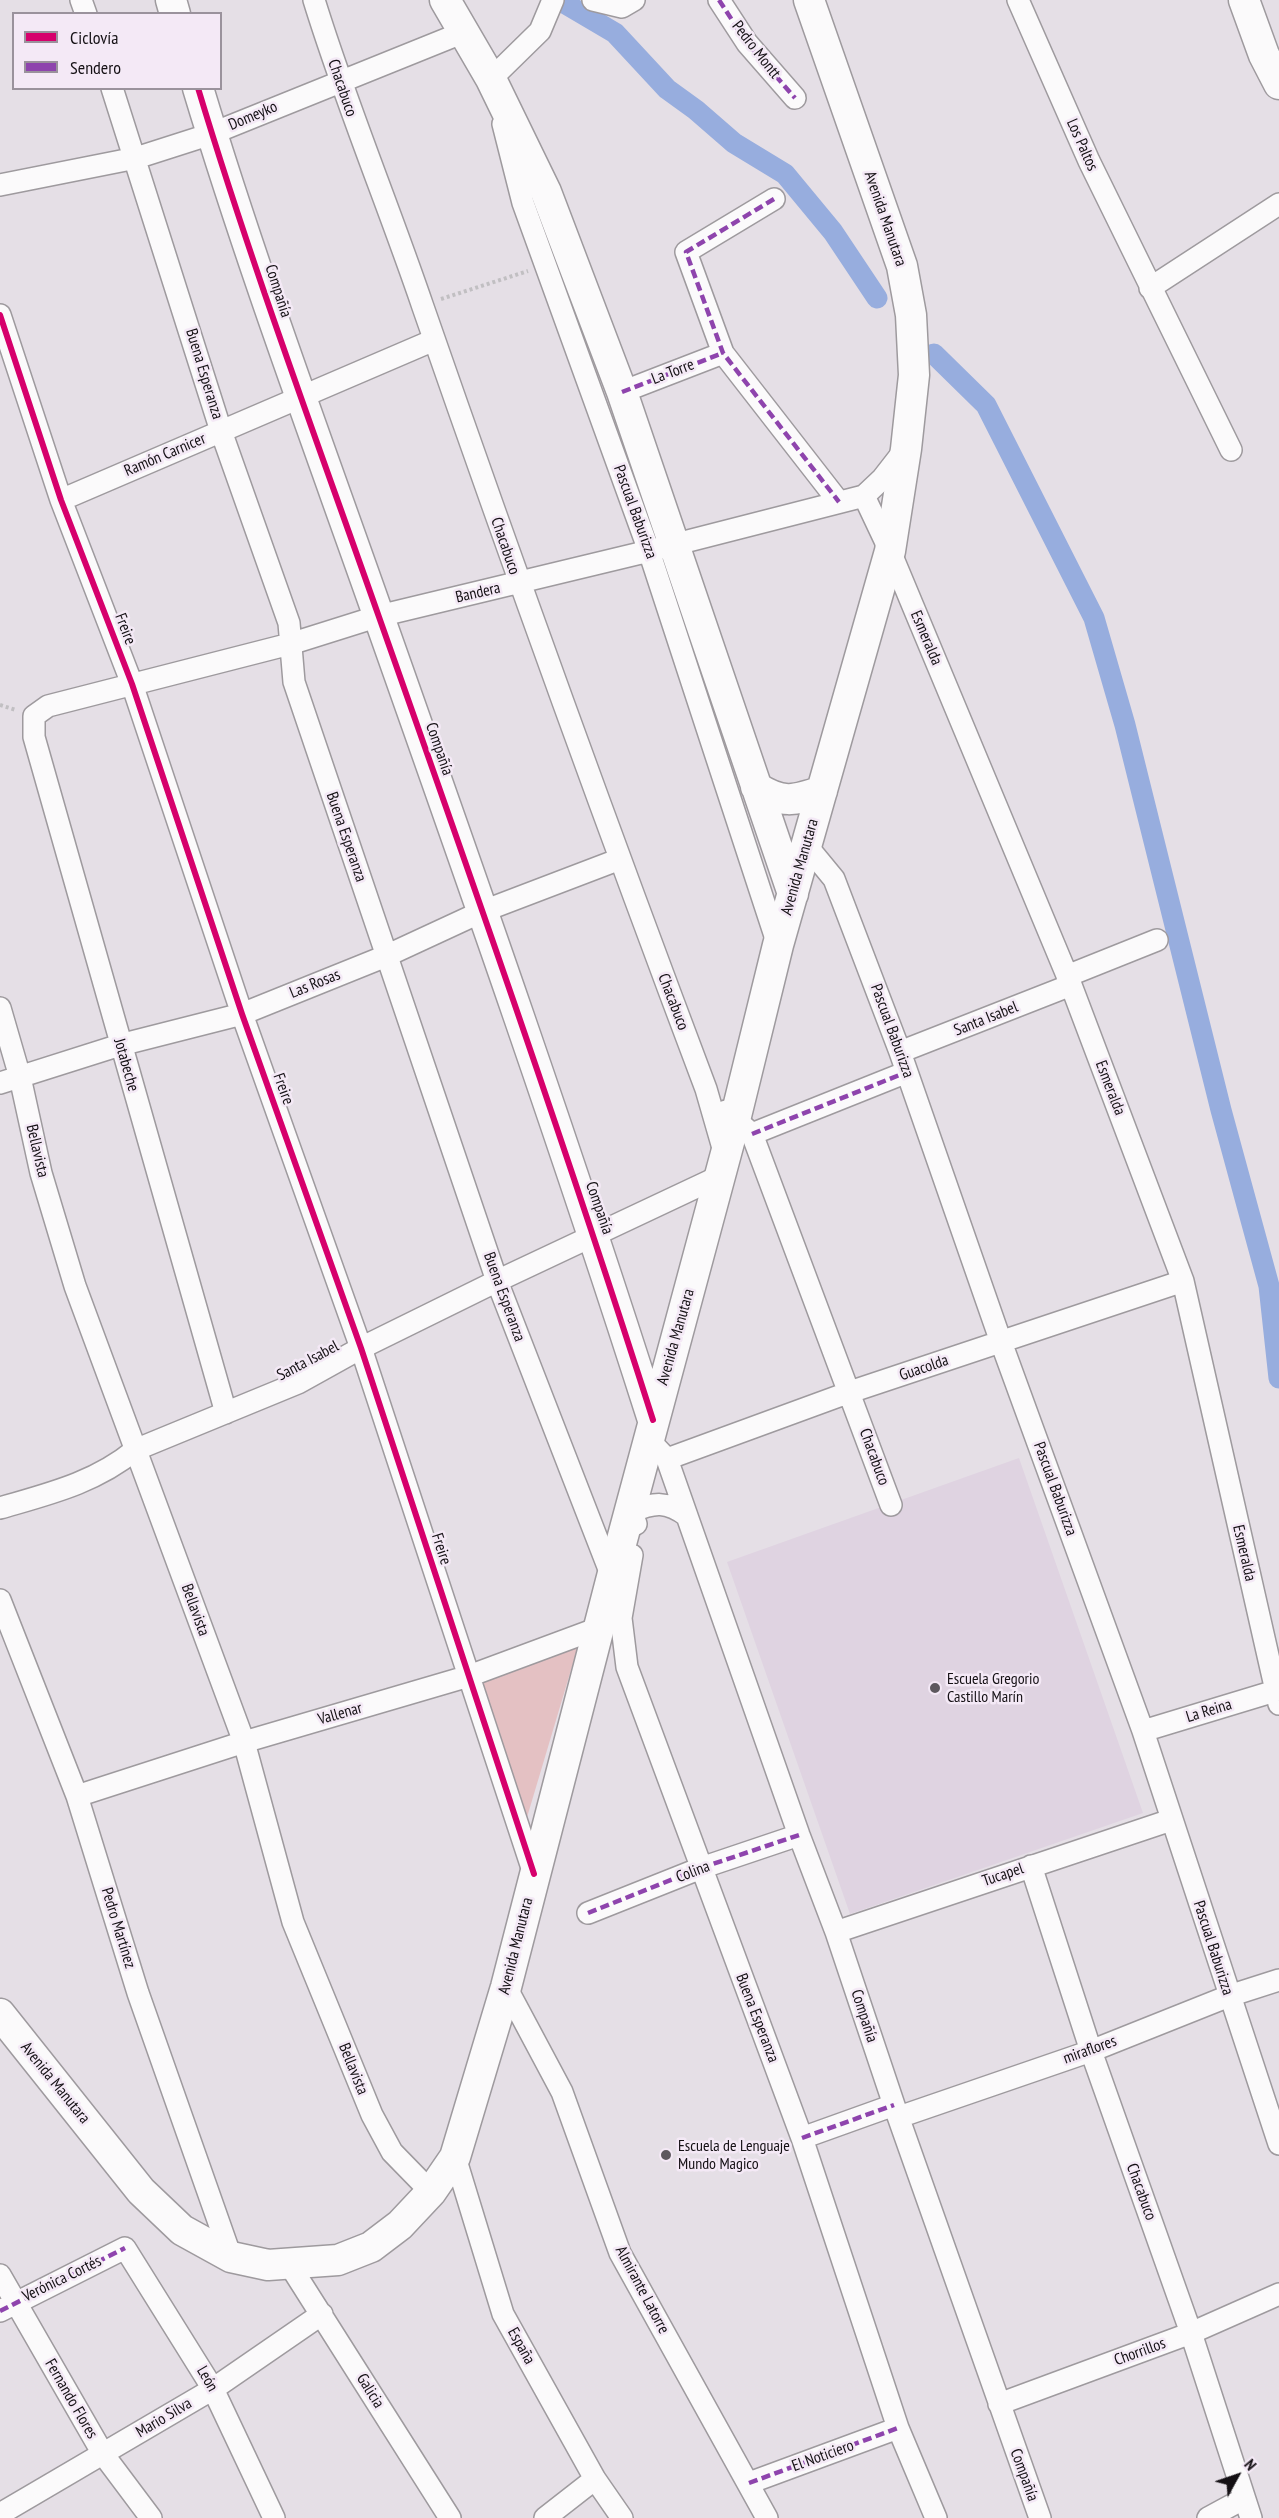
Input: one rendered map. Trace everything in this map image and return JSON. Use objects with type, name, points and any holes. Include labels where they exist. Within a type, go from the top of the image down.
[{"type":"main road","name":"Pascual Baburizza","points":[[445,0],[491,79],[546,192],[622,392],[661,547],[756,787],[793,894]]},
{"type":"main road","name":"Avenida Manutara","points":[[0,2014],[141,2191],[182,2230],[231,2257],[268,2265],[289,2264],[338,2260],[371,2247],[400,2225],[431,2192],[455,2157],[506,1987],[601,1627],[612,1577],[656,1439],[668,1366],[723,1165],[744,1127],[778,945],[890,551],[906,448],[914,375],[911,315],[902,266],[809,0]]},
{"type":"main road","points":[[1244,0],[1264,55],[1279,84]]},
{"type":"main road","name":"Compañía","points":[[199,90],[211,134],[300,399],[379,616],[595,1235],[656,1439]]},
{"type":"main road","points":[[756,787],[771,797],[794,801],[822,791]]},
{"type":"main road","points":[[633,1357],[650,1367],[668,1366]]},
{"type":"street","name":"Chacabuco","points":[[314,0],[339,81],[423,305],[518,583],[706,1089],[723,1165]]},
{"type":"street","points":[[593,0],[622,7],[634,0]]},
{"type":"street","name":"Pedro Montt","points":[[719,0],[747,43],[795,98]]},
{"type":"street","name":"Los Paltos","points":[[1018,0],[1089,161],[1149,288],[1231,450]]},
{"type":"street","points":[[491,79],[540,31],[552,5]]},
{"type":"street","name":"Domeyko","points":[[0,185],[136,158],[211,134],[464,32]]},
{"type":"street","name":"Pascual Baburizza","points":[[491,79],[523,202],[546,265],[661,547],[778,945]]},
{"type":"street","name":"Buena Esperanza","points":[[113,90],[221,431],[289,623],[294,682],[386,956],[497,1281],[612,1577]]},
{"type":"street","points":[[774,200],[686,252],[723,352],[839,502]]},
{"type":"street","points":[[1149,288],[1279,204]]},
{"type":"street","name":"Freire","points":[[0,315],[61,500],[132,684],[242,1014],[361,1348],[534,1874]]},
{"type":"street","name":"Ramón Carnicer","points":[[61,500],[434,340]]},
{"type":"street","name":"La Torre","points":[[622,392],[723,352]]},
{"type":"street","points":[[864,496],[882,479],[906,448]]},
{"type":"street","name":"Bandera","points":[[34,716],[48,706],[290,644],[379,616],[864,496]]},
{"type":"street","name":"Esmeralda","points":[[864,496],[890,551],[1069,981],[1183,1281],[1277,1698]]},
{"type":"street","name":"Jotabeche","points":[[34,716],[34,737],[226,1413]]},
{"type":"street","name":"Pascual Baburizza","points":[[806,845],[834,879],[904,1062],[1001,1342],[1143,1731],[1279,2144]]},
{"type":"street","name":"Las Rosas","points":[[10,1080],[120,1046],[242,1014],[386,956],[481,912],[620,859]]},
{"type":"street","name":"Santa Isabel","points":[[744,1127],[904,1062],[1157,940]]},
{"type":"street","name":"Bellavista","points":[[0,1008],[10,1080],[75,1286],[244,1742],[293,1922],[372,2115],[392,2152],[431,2192]]},
{"type":"street","name":"Chacabuco","points":[[706,1089],[744,1127],[850,1392],[891,1505]]},
{"type":"street","name":"Santa Isabel","points":[[0,1508],[94,1478],[114,1467],[135,1450],[298,1383],[361,1348],[595,1235],[723,1165]]},
{"type":"street","name":"Guacolda","points":[[656,1439],[850,1392],[1183,1281]]},
{"type":"street","name":"Compañía","points":[[656,1439],[687,1516],[799,1836],[836,1932],[1040,2518]]},
{"type":"street","points":[[632,1512],[644,1506],[665,1503],[687,1516]]},
{"type":"street","name":"Buena Esperanza","points":[[632,1512],[636,1537],[621,1618],[627,1666],[802,2138],[898,2428],[936,2518]]},
{"type":"street","name":"Pedro Martínez","points":[[0,1600],[77,1796],[138,1993],[231,2257]]},
{"type":"street","name":"Vallenar","points":[[77,1796],[244,1742],[468,1676],[601,1627]]},
{"type":"street","name":"La Reina","points":[[1143,1731],[1277,1698]]},
{"type":"street","name":"Tucapel","points":[[836,1932],[1171,1820]]},
{"type":"street","name":"Colina","points":[[588,1913],[701,1868],[799,1836]]},
{"type":"street","name":"Chacabuco","points":[[1030,1866],[1091,2051],[1191,2333],[1247,2508]]},
{"type":"street","name":"miraflores","points":[[802,2138],[1091,2051],[1229,1996],[1279,1980]]},
{"type":"street","name":"Almirante Latorre","points":[[506,1987],[562,2092],[620,2253],[767,2518]]},
{"type":"street","name":"España","points":[[455,2157],[503,2314],[595,2479],[622,2518]]},
{"type":"street","name":"Verónica Cortés","points":[[8,2307],[125,2248]]},
{"type":"street","name":"León","points":[[125,2248],[213,2389],[274,2518]]},
{"type":"street","name":"Galicia","points":[[289,2264],[450,2518]]},
{"type":"street","name":"Fernando Flores","points":[[0,2275],[8,2307],[103,2454],[151,2518]]},
{"type":"street","name":"Chorrillos","points":[[999,2404],[1191,2333],[1279,2294]]},
{"type":"street","name":"Mario Silva","points":[[0,2514],[213,2389],[322,2314]]},
{"type":"street","name":"El Noticiero","points":[[749,2483],[898,2428]]},
{"type":"street","points":[[545,2518],[595,2479]]},
{"type":"street","points":[[1208,2518],[1247,2508]]},
{"type":"path","points":[[423,305],[546,265]]},
{"type":"shaded area","name":"Escuela Gregorio Castillo Marín","points":[[1019,1458],[1143,1813],[850,1914],[727,1562]]},
{"type":"shaded area","points":[[579,1643],[525,1824],[478,1674]]},
{"type":"waterway","points":[[559,0],[615,33],[667,89],[696,110],[734,143],[785,174],[833,232],[877,298]]},
{"type":"waterway","points":[[934,354],[986,405],[1094,618],[1125,725],[1221,1110],[1269,1286],[1279,1378]]},
{"type":"marked path","points":[[719,0],[747,43],[795,98]]},
{"type":"marked path","points":[[774,199],[686,252],[723,353],[839,502]]},
{"type":"marked path","points":[[622,392],[723,353]]},
{"type":"marked path","points":[[752,1134],[907,1072]]},
{"type":"marked path","points":[[588,1913],[701,1868],[799,1835]]},
{"type":"marked path","points":[[802,2138],[894,2105]]},
{"type":"marked path","points":[[0,2311],[125,2248]]},
{"type":"marked path","points":[[749,2483],[898,2428]]},
{"type":"cycle path","points":[[199,90],[263,288],[519,1017],[653,1420]]},
{"type":"cycle path","points":[[0,315],[61,500],[132,684],[242,1014],[361,1348],[534,1874]]},
{"type":"place","name":"Escuela Gregorio Castillo Marín","points":[[935,1688]]},
{"type":"place","name":"Escuela de Lenguaje Mundo Magico","points":[[666,2155]]}]
